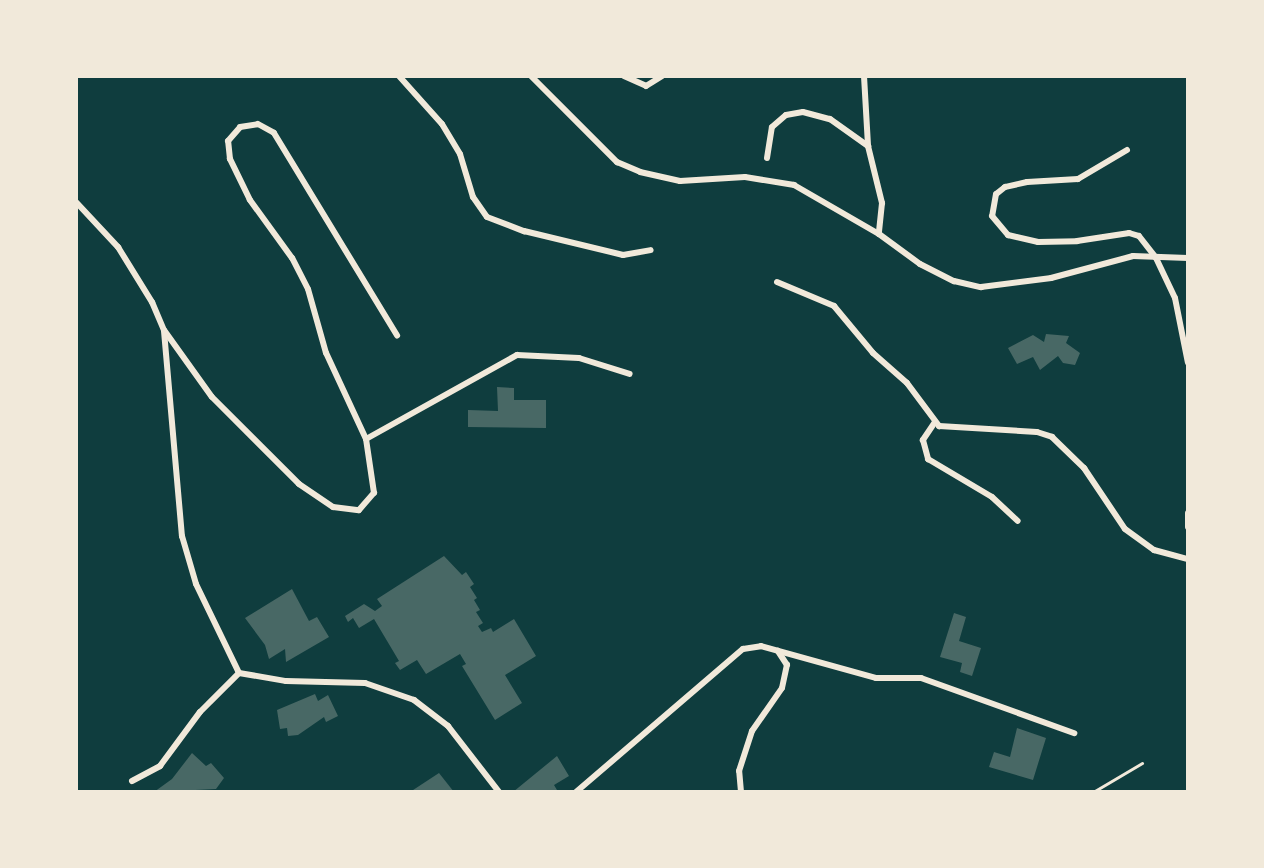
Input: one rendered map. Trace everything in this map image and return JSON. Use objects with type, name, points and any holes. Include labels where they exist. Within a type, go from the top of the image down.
[{"type":"street","points":[[399,76],[442,124],[460,154],[473,197],[487,217],[515,228],[623,255],[651,250]]},
{"type":"street","points":[[531,76],[617,162],[640,172],[680,181],[745,177],[794,185],[879,234],[920,264],[954,281],[981,287],[1051,278],[1133,256],[1188,258]]},
{"type":"street","points":[[624,76],[645,86],[662,76]]},
{"type":"street","points":[[864,76],[868,146],[882,203],[879,234]]},
{"type":"street","points":[[767,158],[772,127],[786,115],[803,112],[830,119],[868,146]]},
{"type":"street","points":[[76,201],[124,256],[152,302],[164,330],[212,396],[315,498],[350,511],[369,503],[375,479],[366,438],[326,352],[308,289],[292,258],[250,200],[230,159],[228,141],[240,127],[258,124],[274,133],[397,335]]},
{"type":"street","points":[[1127,150],[1096,172],[1078,179],[1027,182],[1005,187],[996,194],[992,216],[1008,235],[1038,242],[1077,241],[1129,233],[1139,236],[1156,258],[1175,298],[1188,363]]},
{"type":"street","points":[[777,282],[834,306],[866,346],[907,383],[935,422],[945,429],[1037,432],[1052,437],[1084,468],[1125,529],[1154,550],[1188,559]]},
{"type":"street","points":[[164,330],[182,536],[196,584],[239,673]]},
{"type":"street","points":[[366,438],[517,356],[579,358],[630,374]]},
{"type":"street","points":[[935,422],[923,440],[928,459],[992,497],[1018,521]]},
{"type":"street","points":[[1188,513],[1188,527]]},
{"type":"street","points":[[576,792],[743,649],[760,646],[876,678],[921,678],[1074,733]]},
{"type":"street","points":[[741,792],[739,771],[752,731],[782,688],[787,665],[778,650]]},
{"type":"street","points":[[132,781],[160,766],[200,712],[239,673]]},
{"type":"street","points":[[239,673],[286,681],[365,684],[414,700],[448,726],[499,792]]},
{"type":"lane","points":[[1093,792],[1142,763]]},
{"type":"building","points":[[1046,334],[1069,336],[1066,343],[1080,353],[1075,365],[1063,363],[1058,356],[1040,370],[1033,357],[1017,364],[1008,348],[1033,335],[1044,342]]},
{"type":"building","points":[[497,387],[514,388],[514,400],[546,400],[546,428],[468,427],[468,410],[498,411]]},
{"type":"building","points":[[444,556],[462,575],[466,572],[474,584],[470,587],[477,598],[474,600],[480,610],[476,612],[483,623],[478,626],[482,632],[491,628],[493,632],[514,619],[536,656],[505,675],[522,703],[495,720],[462,666],[466,664],[460,654],[426,674],[417,660],[400,670],[395,663],[399,661],[374,619],[359,628],[353,618],[348,622],[345,616],[364,604],[375,611],[382,606],[377,599]]},
{"type":"building","points":[[292,589],[309,621],[317,617],[329,637],[286,662],[285,649],[269,659],[265,645],[245,618]]},
{"type":"building","points":[[954,613],[966,617],[959,641],[981,648],[972,676],[960,672],[962,663],[940,657]]},
{"type":"building","points":[[315,694],[318,701],[328,695],[338,716],[326,722],[324,717],[298,735],[288,736],[287,728],[280,729],[277,710]]},
{"type":"building","points":[[1017,728],[1046,738],[1033,780],[989,767],[994,752],[1010,757]]},
{"type":"building","points":[[192,753],[206,766],[211,763],[224,778],[216,789],[154,792],[172,779]]},
{"type":"building","points":[[557,756],[569,776],[554,785],[557,790],[513,792]]},
{"type":"building","points":[[439,773],[454,792],[410,792]]}]
